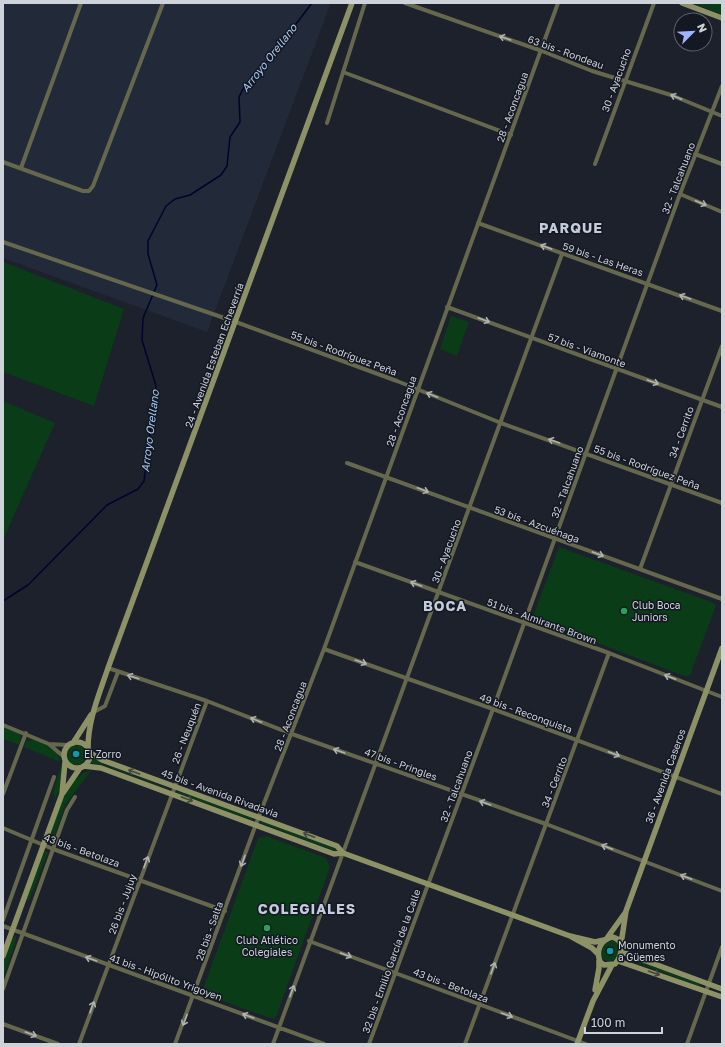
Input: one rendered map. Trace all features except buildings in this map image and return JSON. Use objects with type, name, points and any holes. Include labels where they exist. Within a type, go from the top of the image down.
[{"type":"main road","name":"24 - Avenida Esteban Echeverría","points":[[89,750],[89,726],[92,713],[352,3]]},
{"type":"main road","points":[[682,3],[722,18]]},
{"type":"main road","name":"36 - Avenida Caseros","points":[[605,940],[615,930],[626,911],[674,776],[722,648]]},
{"type":"main road","name":"24 - Avenida Esteban Echeverría","points":[[70,744],[92,713]]},
{"type":"main road","points":[[3,956],[5,944],[13,929],[62,794],[65,749],[70,744],[78,742],[89,750],[89,760],[62,794]]},
{"type":"main road","name":"45 bis - Avenida Rivadavia","points":[[89,750],[102,760],[259,816],[337,846],[343,853]]},
{"type":"main road","points":[[64,759],[72,768],[82,767]]},
{"type":"main road","name":"45 bis - Avenida Rivadavia","points":[[82,767],[101,768],[334,854],[343,853],[570,936],[595,942],[605,940]]},
{"type":"main road","name":"36 - Avenida Caseros","points":[[621,944],[626,911]]},
{"type":"main road","name":"45 bis - Avenida Rivadavia","points":[[570,936],[592,948],[598,955]]},
{"type":"main road","points":[[577,1042],[593,1001],[612,965],[618,961],[622,952],[621,944],[615,938],[605,940],[600,944],[598,955],[599,968],[593,1001]]},
{"type":"main road","points":[[622,952],[722,989]]},
{"type":"main road","points":[[598,955],[602,964],[612,965]]},
{"type":"main road","points":[[618,961],[722,997]]},
{"type":"street","points":[[21,168],[81,3]]},
{"type":"street","points":[[3,162],[83,191],[89,191],[93,186],[163,3]]},
{"type":"street","points":[[327,123],[365,3]]},
{"type":"street","name":"63 bis - Rondeau","points":[[405,3],[624,81],[671,95],[722,116]]},
{"type":"street","name":"28 - Aconcagua","points":[[256,824],[324,649],[417,389],[542,51],[558,3]]},
{"type":"street","name":"30 - Ayacucho","points":[[595,164],[624,81],[654,3]]},
{"type":"street","points":[[343,72],[511,135]]},
{"type":"street","name":"32 - Talcahuano","points":[[428,884],[616,369],[649,283],[680,194],[722,86]]},
{"type":"street","points":[[695,154],[722,164]]},
{"type":"street","points":[[680,194],[722,212]]},
{"type":"street","name":"59 bis - Las Heras","points":[[478,222],[562,254],[649,283],[722,311]]},
{"type":"street","name":"55 bis - Rodríguez Peña","points":[[3,242],[236,322],[417,389],[501,423],[722,503]]},
{"type":"street","name":"30 - Ayacucho","points":[[272,1044],[309,941],[408,679],[562,254]]},
{"type":"street","name":"57 bis - Viamonte","points":[[447,307],[722,407]]},
{"type":"street","name":"34 - Cerrito","points":[[640,569],[722,346]]},
{"type":"street","name":"53 bis - Azcuénaga","points":[[347,463],[387,476],[470,508],[722,599]]},
{"type":"street","name":"51 bis - Almirante Brown","points":[[355,562],[609,653],[722,697]]},
{"type":"street","name":"49 bis - Reconquista","points":[[324,649],[493,709],[722,794]]},
{"type":"street","name":"34 - Cerrito","points":[[465,1044],[609,653]]},
{"type":"street","name":"47 bis - Pringles","points":[[108,668],[207,701],[292,734],[546,824],[722,891]]},
{"type":"street","name":"24 - Avenida Esteban Echeverría","points":[[92,713],[105,706],[118,672]]},
{"type":"street","name":"26 - Neuquén","points":[[172,793],[207,701]]},
{"type":"street","points":[[3,725],[26,733],[49,744],[64,759]]},
{"type":"street","points":[[3,794],[26,733]]},
{"type":"street","points":[[49,744],[70,744]]},
{"type":"street","points":[[3,920],[54,777]]},
{"type":"street","name":"26 bis - Jujuy","points":[[79,1044],[172,793]]},
{"type":"street","points":[[3,989],[67,810],[75,797]]},
{"type":"street","name":"28 bis - Salta","points":[[175,1044],[194,996],[256,824]]},
{"type":"street","name":"43 bis - Betolaza","points":[[3,828],[53,849],[225,910]]},
{"type":"street","name":"32 bis - Emilio García de la Calle","points":[[369,1044],[428,884]]},
{"type":"street","name":"41 bis - Hipólito Yrigoyen","points":[[3,926],[324,1044]]},
{"type":"street","name":"43 bis - Betolaza","points":[[309,941],[577,1042],[586,1044]]},
{"type":"street","points":[[687,1044],[722,947]]},
{"type":"street","points":[[3,1024],[58,1044]]},
{"type":"shaded area","points":[[3,3],[331,3],[207,332],[3,258]]},
{"type":"green space","points":[[692,3],[722,3],[722,14]]},
{"type":"green space","points":[[3,262],[124,309],[94,406],[3,372]]},
{"type":"green space","points":[[451,316],[469,322],[457,356],[440,349]]},
{"type":"green space","points":[[3,401],[55,423],[3,540]]},
{"type":"green space","name":"Club Boca Juniors","points":[[559,547],[714,603],[716,606],[690,675],[687,677],[534,619],[533,616]]},
{"type":"green space","points":[[3,727],[20,733],[21,737],[19,745],[3,739]]},
{"type":"green space","points":[[34,740],[47,745],[54,750],[59,757],[60,762],[24,747],[26,741]]},
{"type":"green space","points":[[72,745],[80,745],[86,751],[86,759],[80,765],[72,765],[66,759],[66,751]]},
{"type":"green space","points":[[93,758],[101,763],[168,789],[101,764],[91,764]]},
{"type":"green space","points":[[61,765],[61,787],[55,799],[53,792]]},
{"type":"green space","points":[[88,771],[91,771],[65,805],[55,835],[52,837],[51,832],[68,789],[73,782]]},
{"type":"green space","points":[[178,791],[253,817],[252,820],[178,793]]},
{"type":"green space","points":[[262,821],[336,849],[335,851],[261,823]]},
{"type":"green space","name":"Club Atlético Colegiales","points":[[266,836],[326,858],[330,867],[276,1017],[273,1019],[206,995],[203,989],[258,838]]},
{"type":"green space","points":[[45,851],[48,852],[29,901],[26,899]]},
{"type":"green space","points":[[16,935],[16,941],[3,978],[4,961],[7,950],[12,939]]},
{"type":"green space","points":[[611,941],[615,941],[618,945],[618,950],[615,959],[609,963],[603,959],[602,951],[604,946]]},
{"type":"green space","points":[[630,958],[700,984],[699,986],[629,960]]},
{"type":"waterway","name":"Arroyo Orellano","points":[[3,601],[28,585],[107,505],[138,489],[144,481],[156,386],[142,340],[143,318],[157,285],[148,254],[148,241],[166,206],[175,199],[190,195],[221,175],[227,166],[230,137],[240,122],[239,97],[244,87],[270,58],[312,3]]},
{"type":"place","name":"Club Boca Juniors","points":[[624,611]]},
{"type":"place","name":"El Zorro","points":[[76,754]]},
{"type":"place","name":"Club Atlético Colegiales","points":[[267,928]]},
{"type":"place","name":"Monumento a Güemes","points":[[610,951]]},
{"type":"district","name":"PARQUE","points":[[571,228]]},
{"type":"district","name":"BOCA","points":[[445,606]]},
{"type":"district","name":"COLEGIALES","points":[[307,909]]}]
